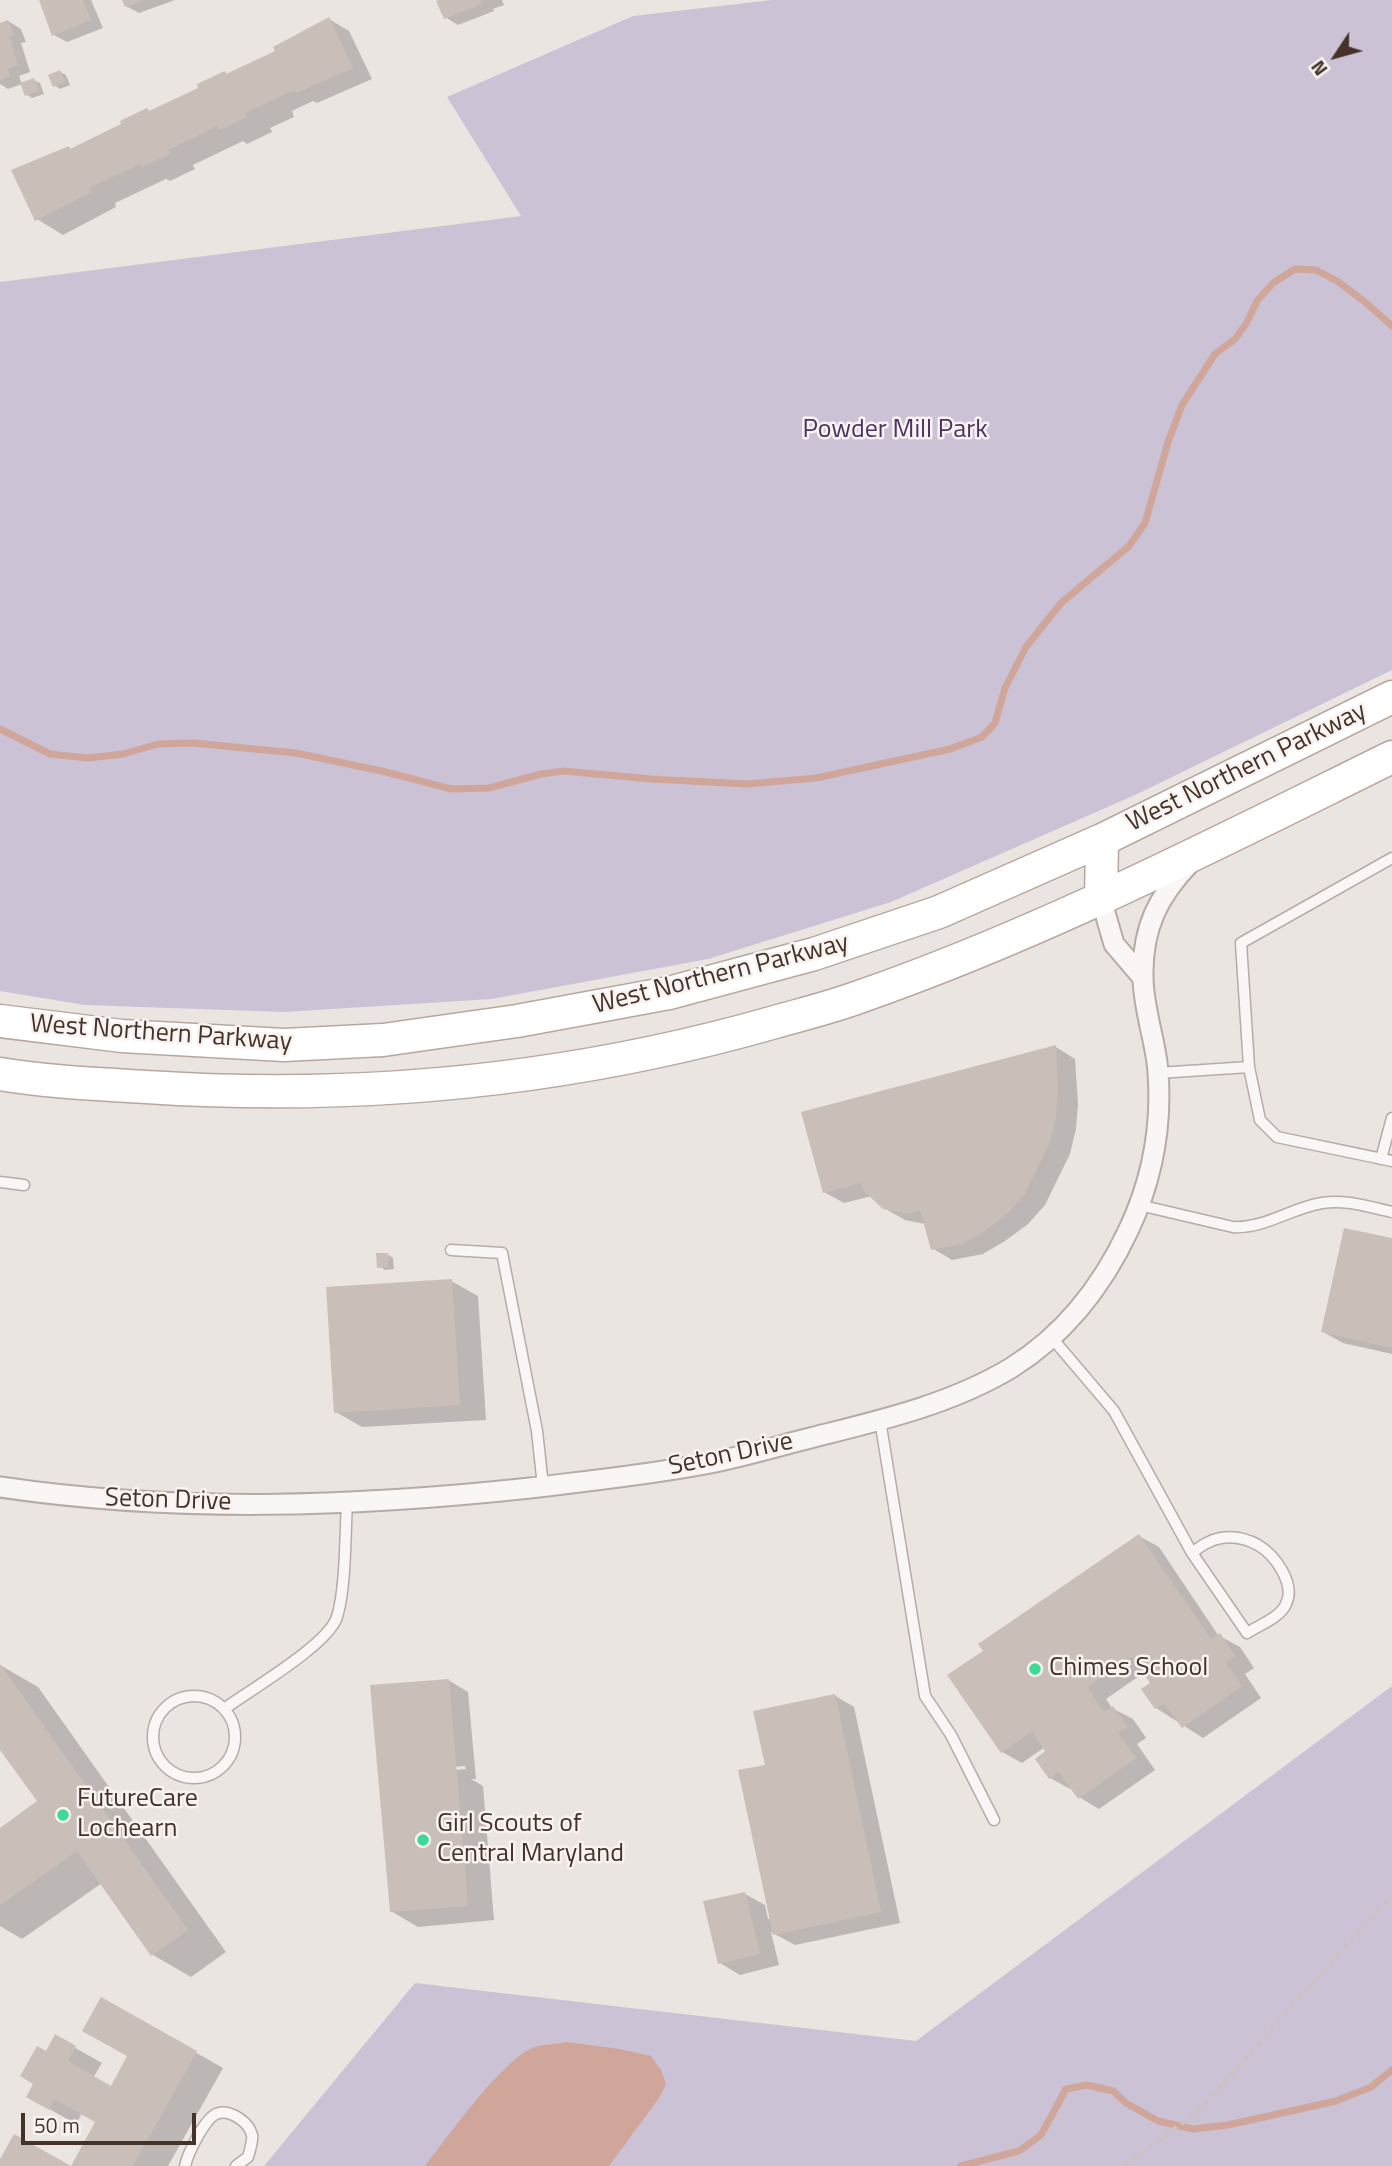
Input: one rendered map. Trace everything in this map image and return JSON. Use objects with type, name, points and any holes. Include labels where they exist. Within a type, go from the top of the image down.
[{"type":"main road","name":"West Northern Parkway","points":[[0,1021],[122,1036],[284,1045],[383,1040],[529,1019],[669,993],[862,940],[939,912],[1102,840],[1392,697]]},
{"type":"main road","name":"West Northern Parkway","points":[[0,1074],[112,1085],[291,1093],[475,1082],[567,1069],[663,1051],[856,998],[961,959],[1101,899],[1392,757]]},
{"type":"main road","points":[[1101,899],[1102,840]]},
{"type":"street","name":"Seton Drive","points":[[0,1487],[132,1502],[223,1505],[347,1502],[469,1494],[709,1464],[880,1420],[967,1392],[1014,1366],[1052,1338],[1095,1289],[1112,1262],[1139,1205],[1154,1150],[1158,1116],[1158,1073],[1143,978],[1150,921],[1160,900],[1175,880],[1204,849]]},
{"type":"street","points":[[1101,899],[1114,944],[1143,978]]},
{"type":"lane","points":[[1392,858],[1241,943],[1250,1067],[1260,1120],[1277,1137],[1387,1160],[1392,1118]]},
{"type":"lane","points":[[1158,1073],[1250,1067]]},
{"type":"lane","points":[[0,1182],[24,1185]]},
{"type":"lane","points":[[1139,1205],[1247,1228],[1319,1203],[1333,1202],[1392,1212]]},
{"type":"lane","points":[[451,1250],[502,1253],[537,1431],[543,1486]]},
{"type":"lane","points":[[1052,1338],[1114,1411],[1192,1553],[1247,1633],[1280,1612],[1287,1603],[1289,1590],[1284,1576],[1271,1555],[1257,1545],[1240,1538],[1221,1538],[1208,1542],[1192,1553]]},
{"type":"lane","points":[[880,1420],[925,1696],[951,1735],[994,1820]]},
{"type":"lane","points":[[224,1709],[306,1651],[324,1636],[336,1619],[340,1600],[347,1502]]},
{"type":"lane","points":[[194,1696],[209,1699],[224,1709],[235,1734],[233,1751],[225,1765],[207,1776],[194,1778],[175,1773],[162,1762],[155,1750],[153,1736],[156,1720],[167,1706],[181,1698],[194,1696]]},
{"type":"lane","points":[[185,2166],[187,2157],[206,2123],[216,2114],[224,2113],[236,2116],[246,2124],[252,2134],[248,2157],[236,2166]]},
{"type":"path","points":[[1125,2166],[1198,2111],[1392,1895]]},
{"type":"green space","name":"Powder Mill Park","points":[[772,0],[1392,0],[1392,670],[1135,795],[891,902],[708,959],[492,999],[284,1012],[85,1005],[0,991],[0,282],[521,216],[447,97],[633,16]]},
{"type":"green space","points":[[1392,1686],[1392,2166],[264,2166],[415,1983],[916,2041]]},
{"type":"shaded area","points":[[567,2042],[651,2056],[661,2070],[666,2084],[659,2098],[609,2166],[425,2166],[477,2100],[508,2066],[535,2047]]},
{"type":"building","points":[[39,0],[83,0],[91,20],[52,36]]},
{"type":"building","points":[[122,0],[143,0],[125,7]]},
{"type":"building","points":[[481,0],[482,4],[444,19],[436,1]]},
{"type":"building","points":[[329,17],[353,68],[296,93],[294,90],[245,113],[247,117],[219,130],[217,126],[168,150],[170,154],[142,167],[140,164],[89,188],[91,192],[35,221],[11,170],[69,146],[70,149],[147,108],[149,111],[198,88],[197,84],[275,51],[273,47]]},
{"type":"building","points":[[8,20],[14,34],[9,36],[18,65],[7,69],[10,76],[0,80],[0,23]]},
{"type":"building","points":[[60,70],[65,82],[53,87],[48,75]]},
{"type":"building","points":[[34,78],[39,91],[25,96],[20,83]]},
{"type":"building","points":[[1056,1045],[1058,1091],[1050,1142],[1025,1193],[1008,1213],[985,1231],[962,1244],[931,1250],[920,1210],[908,1214],[883,1209],[864,1191],[861,1183],[823,1193],[801,1112]]},
{"type":"building","points":[[1344,1228],[1392,1238],[1392,1348],[1321,1332]]},
{"type":"building","points":[[376,1253],[388,1253],[389,1267],[377,1268]]},
{"type":"building","points":[[452,1279],[460,1405],[334,1413],[326,1287]]},
{"type":"building","name":"Chimes School","points":[[1139,1534],[1211,1639],[1220,1633],[1235,1656],[1226,1663],[1242,1686],[1182,1728],[1164,1703],[1155,1709],[1141,1689],[1150,1683],[1132,1657],[1087,1687],[1104,1712],[1113,1706],[1127,1726],[1118,1733],[1136,1758],[1078,1799],[1059,1772],[1049,1779],[1035,1759],[1045,1751],[1032,1731],[1001,1753],[947,1675],[983,1651],[978,1644]]},
{"type":"building","name":"FutureCare Lochearn","points":[[0,1664],[188,1930],[151,1956],[77,1851],[0,1905],[0,1828],[37,1801],[0,1750]]},
{"type":"building","name":"Girl Scouts of Central Maryland","points":[[449,1679],[468,1906],[390,1912],[370,1685]]},
{"type":"building","points":[[835,1694],[881,1912],[773,1935],[738,1770],[765,1765],[753,1711]]},
{"type":"building","points":[[745,1892],[760,1954],[718,1964],[703,1901]]},
{"type":"building","points":[[101,1997],[197,2051],[133,2166],[71,2166],[95,2122],[54,2099],[49,2110],[26,2097],[33,2084],[20,2076],[37,2046],[46,2051],[55,2034],[76,2046],[68,2061],[111,2086],[127,2056],[82,2031]]},
{"type":"building","points":[[14,2134],[71,2166],[0,2166],[0,2159]]},
{"type":"waterway","points":[[0,729],[50,754],[88,758],[123,754],[158,744],[193,743],[296,753],[451,789],[489,788],[541,774],[564,771],[748,784],[816,778],[950,749],[982,737],[995,723],[1005,688],[1026,647],[1061,603],[1129,546],[1145,523],[1168,442],[1182,405],[1215,354],[1235,339],[1257,301],[1273,283],[1295,269],[1316,270],[1337,281],[1392,326]]},
{"type":"waterway","points":[[961,2166],[1019,2151],[1041,2135],[1066,2089],[1087,2085],[1113,2091],[1126,2103],[1158,2121],[1193,2129],[1228,2125],[1336,2101],[1371,2087],[1392,2070]]},
{"type":"place","name":"Chimes School","points":[[1035,1669]]},
{"type":"place","name":"FutureCare Lochearn","points":[[63,1815]]},
{"type":"place","name":"Girl Scouts of Central Maryland","points":[[423,1840]]}]
